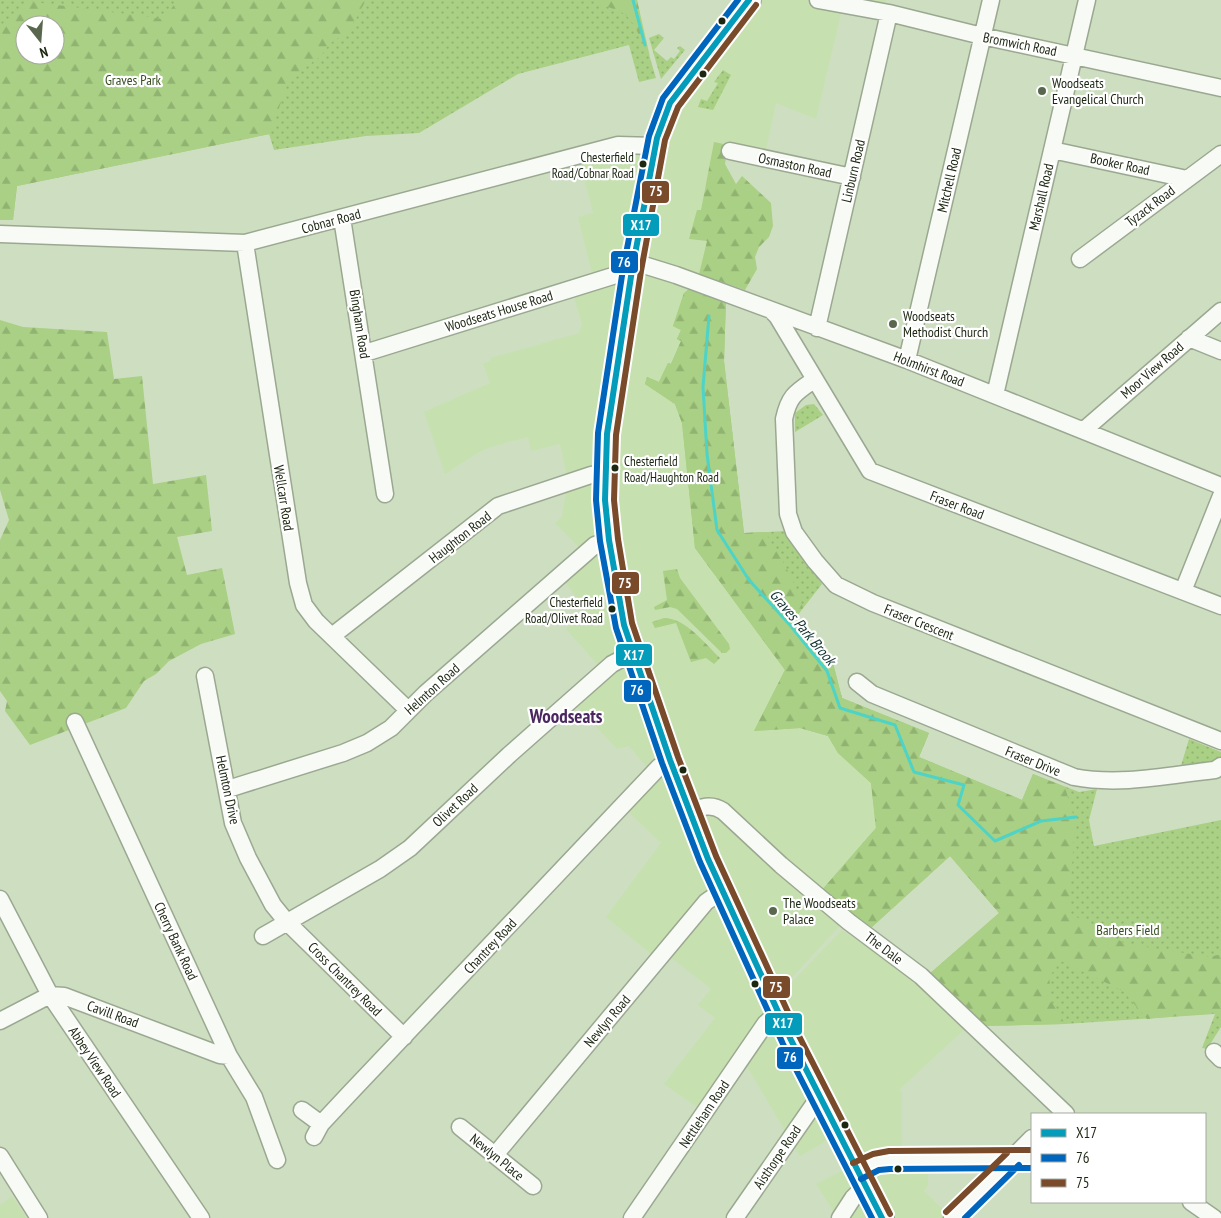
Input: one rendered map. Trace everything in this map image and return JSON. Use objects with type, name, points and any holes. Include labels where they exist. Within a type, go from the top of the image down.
[{"type":"highway","points":[[749,0],[670,103],[655,146],[633,266],[608,427],[606,472],[609,540],[620,607],[633,653],[689,812],[722,890],[778,1012],[819,1097],[882,1218]]},
{"type":"street","name":"Bromwich Road","points":[[818,0],[889,13],[982,36],[1221,88]]},
{"type":"street","name":"Mitchell Road","points":[[907,360],[991,0]]},
{"type":"street","name":"Marshall Road","points":[[995,395],[1076,55],[1087,0]]},
{"type":"street","name":"Linburn Road","points":[[817,328],[889,13]]},
{"type":"street","name":"Cobnar Road","points":[[0,234],[245,243],[618,145],[655,146]]},
{"type":"street","name":"Booker Road","points":[[1052,150],[1187,179]]},
{"type":"street","name":"Tyzack Road","points":[[1080,259],[1221,154]]},
{"type":"street","name":"Osmaston Road","points":[[735,155],[852,177]]},
{"type":"street","name":"Bingham Road","points":[[342,218],[365,352],[385,494]]},
{"type":"street","name":"Wellcarr Road","points":[[245,243],[262,368],[298,583],[304,605],[332,636],[408,710]]},
{"type":"street","name":"Holmhirst Road","points":[[633,266],[771,310],[907,360],[1221,486]]},
{"type":"street","name":"Woodseats House Road","points":[[365,352],[633,266]]},
{"type":"street","name":"Fraser Road","points":[[771,310],[777,316],[870,471],[1221,606]]},
{"type":"street","name":"Moor View Road","points":[[1084,430],[1221,311]]},
{"type":"street","points":[[1189,338],[1221,351]]},
{"type":"street","name":"Fraser Crescent","points":[[814,380],[794,394],[787,405],[784,419],[788,514],[794,532],[805,549],[836,585],[873,603],[1221,741]]},
{"type":"street","name":"Haughton Road","points":[[332,636],[498,506],[591,474],[606,472]]},
{"type":"street","points":[[1183,591],[1221,496]]},
{"type":"street","name":"Helmton Road","points":[[228,789],[343,753],[367,743],[391,728],[408,710],[595,545],[609,540]]},
{"type":"street","name":"Olivet Road","points":[[263,936],[286,921],[380,870],[410,848],[612,664],[633,653]]},
{"type":"street","name":"Helmton Drive","points":[[205,676],[233,822],[248,858],[273,905],[286,921]]},
{"type":"street","name":"Fraser Drive","points":[[858,682],[872,694],[1074,777],[1096,781],[1125,780],[1215,770],[1221,766]]},
{"type":"street","name":"Cherry Bank Road","points":[[75,722],[229,1056],[254,1096],[278,1160]]},
{"type":"street","name":"Chantrey Road","points":[[302,1110],[318,1130],[658,766],[670,760]]},
{"type":"street","name":"The Dale","points":[[689,812],[712,806],[723,811],[781,866],[921,976],[1060,1112]]},
{"type":"street","name":"Newlyn Road","points":[[495,1156],[706,902],[722,890]]},
{"type":"street","name":"Abbey View Road","points":[[0,899],[50,995],[201,1218]]},
{"type":"street","name":"Cross Chantrey Road","points":[[286,921],[404,1037]]},
{"type":"street","points":[[0,1021],[50,995]]},
{"type":"street","name":"Cavill Road","points":[[50,995],[64,996],[220,1055],[229,1056]]},
{"type":"street","name":"Nettleham Road","points":[[632,1218],[765,1024],[778,1012]]},
{"type":"street","name":"Aisthorpe Road","points":[[735,1218],[819,1097]]},
{"type":"street","name":"Newlyn Place","points":[[460,1127],[533,1186]]},
{"type":"street","points":[[952,1218],[1031,1139]]},
{"type":"street","points":[[0,1156],[39,1218]]},
{"type":"street","points":[[840,1218],[853,1198],[861,1178],[876,1162],[889,1160],[1031,1159]]},
{"type":"street","points":[[1192,1203],[1214,1218]]},
{"type":"shaded area","points":[[749,0],[886,0],[884,8],[843,5],[816,119],[776,103],[766,150],[727,151],[705,187],[701,210],[690,239],[707,241],[699,274],[673,326],[681,330],[682,341],[671,365],[668,363],[659,383],[663,394],[675,404],[682,423],[695,548],[785,670],[754,731],[800,728],[828,737],[838,753],[871,783],[876,828],[821,890],[849,916],[785,985],[786,988],[842,930],[916,979],[966,1028],[899,1090],[902,1093],[902,1153],[915,1173],[928,1173],[928,1186],[924,1191],[952,1218],[838,1218],[816,1184],[854,1165],[837,1135],[800,1156],[742,1058],[704,1112],[664,1084],[715,1018],[698,1005],[711,989],[664,952],[658,960],[606,917],[661,843],[619,803],[647,767],[629,746],[617,749],[573,702],[605,673],[566,629],[586,610],[557,571],[580,548],[555,523],[562,517],[568,480],[560,444],[531,451],[528,437],[481,451],[445,474],[424,412],[490,383],[483,364],[490,361],[491,358],[579,333],[582,324],[574,297],[575,283],[593,277],[578,217],[593,213],[579,156],[655,146]]},
{"type":"shaded area","points":[[12,1196],[27,1218],[0,1218],[0,1205]]},
{"type":"green space","name":"Graves Park","points":[[0,0],[637,0],[645,41],[656,78],[639,82],[629,45],[518,74],[419,133],[366,136],[274,150],[269,134],[17,186],[13,220],[0,220]]},
{"type":"green space","points":[[178,0],[366,0],[349,31],[329,44],[321,56],[289,79],[270,134],[17,186],[13,220],[0,220],[0,26],[27,1],[163,19]]},
{"type":"green space","points":[[592,0],[637,0],[650,57],[634,25],[625,14]]},
{"type":"green space","points":[[659,34],[664,38],[654,50],[667,61],[671,57],[674,59],[680,51],[677,48],[680,46],[685,50],[661,79],[649,38]]},
{"type":"green space","points":[[723,70],[731,75],[713,110],[698,107],[701,99],[707,101],[718,83],[714,82]]},
{"type":"green space","points":[[714,142],[728,145],[725,164],[736,184],[742,176],[771,203],[773,226],[769,237],[759,247],[755,257],[757,269],[745,290],[699,274],[707,241],[689,239],[697,210],[701,210]]},
{"type":"green space","name":"Barbers Field","points":[[691,287],[726,300],[724,361],[744,533],[765,532],[776,550],[791,578],[803,608],[793,621],[833,663],[842,698],[929,733],[919,757],[1022,800],[1033,774],[1065,787],[1075,821],[1069,913],[1126,944],[1210,957],[1221,954],[1221,1012],[1147,1019],[1123,991],[1061,961],[1049,977],[1052,1002],[1065,1024],[982,1026],[927,976],[999,913],[950,856],[872,927],[849,916],[821,891],[876,828],[871,783],[838,753],[828,736],[800,728],[754,731],[785,670],[695,548],[682,423],[675,404],[645,384],[647,377],[659,382],[668,363],[671,364],[681,341],[677,339],[681,330],[673,326],[684,293]]},
{"type":"green space","name":"Barbers Field","points":[[684,293],[726,300],[724,361],[744,533],[787,531],[822,584],[793,621],[833,663],[842,698],[929,733],[919,757],[1022,800],[1033,774],[1079,792],[1097,789],[1089,820],[1094,846],[1221,820],[1221,1027],[1207,1049],[1202,1048],[1215,1014],[1065,1024],[982,1026],[927,976],[999,913],[950,856],[872,927],[821,891],[876,828],[871,783],[838,753],[828,736],[800,728],[754,731],[785,670],[695,548],[682,423],[675,404],[645,384],[647,377],[659,382],[668,363],[671,364],[681,341],[677,339],[681,330],[673,326]]},
{"type":"green space","points":[[0,320],[23,327],[107,332],[114,379],[142,376],[153,484],[206,475],[212,531],[177,537],[187,575],[222,568],[235,634],[201,644],[169,661],[156,674],[144,681],[126,708],[30,745],[5,711],[7,701],[0,691],[0,540],[9,520],[0,490]]},
{"type":"green space","points":[[814,404],[823,415],[795,432],[795,413],[806,405]]},
{"type":"green space","points":[[677,569],[680,578],[729,644],[730,649],[726,653],[722,653],[677,609],[670,607],[655,610],[654,607],[667,600],[663,571]]},
{"type":"green space","points":[[664,618],[680,622],[687,627],[720,658],[714,664],[706,658],[691,662],[676,623],[655,628],[652,622]]},
{"type":"green space","points":[[1189,739],[1221,752],[1221,764],[1180,769]]},
{"type":"waterway","name":"Graves Park Brook","points":[[633,0],[645,45]]},
{"type":"waterway","name":"Graves Park Brook","points":[[709,316],[703,387],[707,454],[717,530],[749,580],[790,625],[827,671],[840,708],[895,725],[914,772],[964,785],[958,805],[995,841],[1041,821],[1076,817]]},
{"type":"transit line","name":"76","points":[[738,0],[663,98],[649,136],[623,269],[598,433],[596,500],[600,541],[616,628],[662,763],[700,862],[783,1044],[872,1218]]},
{"type":"transit line","name":"X17","points":[[749,0],[670,103],[657,138],[632,270],[607,434],[605,500],[609,540],[624,625],[670,760],[708,859],[791,1040],[882,1218]]},
{"type":"transit line","name":"75","points":[[756,5],[678,107],[665,140],[641,271],[616,435],[614,500],[618,539],[632,623],[678,757],[716,856],[799,1036],[890,1214]]},
{"type":"transit line","name":"75","points":[[853,1163],[873,1154],[889,1151],[1031,1150]]},
{"type":"transit line","name":"75","points":[[946,1212],[1007,1153]]},
{"type":"transit line","name":"76","points":[[965,1218],[1019,1165]]},
{"type":"transit line","name":"76","points":[[861,1179],[879,1170],[890,1169],[1031,1168]]},
{"type":"place","name":"Woodseats Evangelical Church","points":[[1042,91]]},
{"type":"place","name":"Chesterfield Road/Cobnar Road","points":[[643,164]]},
{"type":"place","name":"Woodseats Methodist Church","points":[[893,324]]},
{"type":"place","name":"Chesterfield Road/Haughton Road","points":[[615,468]]},
{"type":"place","name":"Chesterfield Road/Olivet Road","points":[[612,609]]},
{"type":"place","name":"The Woodseats Palace","points":[[773,911]]},
{"type":"district","name":"Woodseats","points":[[566,716]]}]
